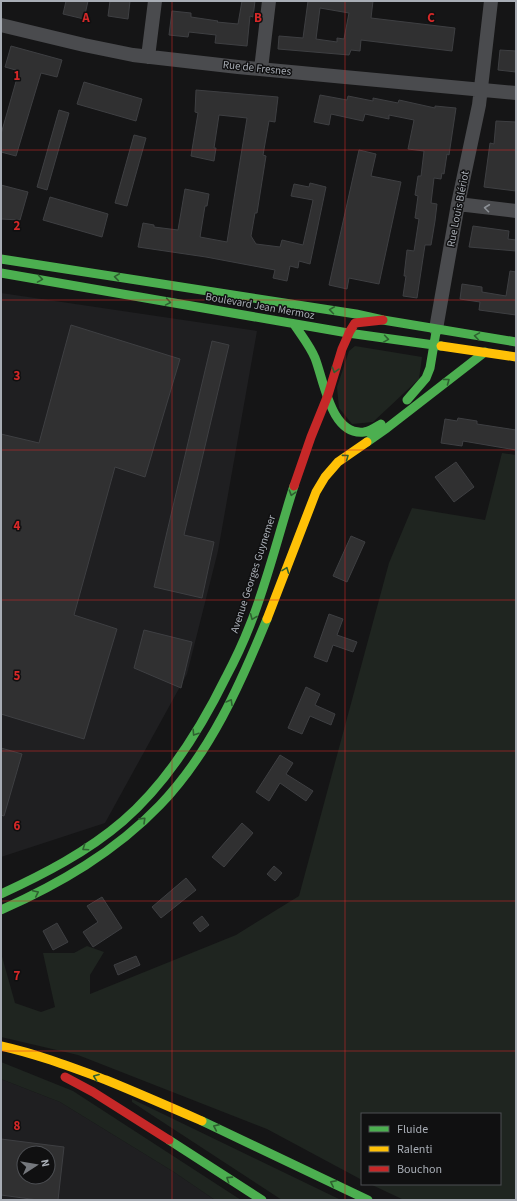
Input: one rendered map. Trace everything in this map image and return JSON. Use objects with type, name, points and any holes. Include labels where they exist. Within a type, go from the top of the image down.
[{"type":"main road","name":"Boulevard Jean Mermoz","points":[[1,259],[356,314],[383,320],[516,342]]},
{"type":"main road","name":"Boulevard Jean Mermoz","points":[[1,273],[348,333],[516,357]]},
{"type":"main road","points":[[348,333],[355,323],[383,320]]},
{"type":"main road","points":[[294,324],[314,356],[327,396],[340,423],[351,432],[362,434],[371,431],[395,412],[421,386],[430,368],[436,329]]},
{"type":"main road","name":"Avenue Georges Guynemer","points":[[1,894],[37,876],[79,852],[137,808],[170,770],[201,725],[240,648],[255,612],[300,467],[327,396],[348,333]]},
{"type":"main road","points":[[1,910],[60,882],[134,829],[160,804],[205,746],[234,695],[260,636],[310,506],[322,482],[338,462],[386,428],[484,352]]},
{"type":"main road","points":[[386,428],[395,412],[416,405]]},
{"type":"main road","points":[[137,808],[160,804]]},
{"type":"main road","points":[[60,882],[83,861],[108,843],[116,825]]},
{"type":"main road","points":[[1,1046],[44,1057],[147,1096],[246,1141],[368,1200]]},
{"type":"main road","points":[[1,1051],[51,1070],[99,1096],[262,1200]]},
{"type":"street","points":[[148,56],[155,1]]},
{"type":"street","points":[[262,69],[269,1]]},
{"type":"street","name":"Rue Louis Blériot","points":[[436,329],[458,204],[479,105],[491,1]]},
{"type":"street","name":"Rue de Fresnes","points":[[1,25],[108,50],[148,56],[262,69],[516,93]]},
{"type":"street","points":[[458,204],[516,211]]},
{"type":"shaded area","points":[[1,293],[257,331],[218,551],[187,674],[105,823],[1,857]]},
{"type":"shaded area","points":[[355,346],[422,357],[419,379],[373,422],[352,424],[339,408],[337,387],[349,351]]},
{"type":"shaded area","points":[[502,453],[516,455],[516,1200],[404,1200],[372,1185],[501,1185],[501,1113],[361,1113],[361,1179],[267,1129],[78,1055],[1,1037],[1,953],[15,1003],[41,1012],[55,1007],[43,953],[74,953],[87,946],[104,952],[90,975],[90,994],[236,935],[299,896],[389,563],[412,508],[485,520]]},
{"type":"shaded area","points":[[1,1062],[73,1091],[241,1200],[215,1200],[174,1172],[60,1102],[1,1079]]},
{"type":"shaded area","points":[[1,1079],[60,1102],[174,1172],[215,1200],[1,1200]]},
{"type":"shaded area","points":[[132,1099],[341,1200],[282,1200],[132,1102]]},
{"type":"building","points":[[66,1],[88,1],[84,19],[63,14]]},
{"type":"building","points":[[110,1],[130,1],[128,19],[108,16]]},
{"type":"building","points":[[242,1],[255,1],[253,17],[250,16],[247,46],[215,43],[216,35],[189,32],[188,37],[169,35],[172,11],[191,13],[191,17],[238,24]]},
{"type":"building","points":[[308,1],[373,1],[371,18],[455,28],[452,51],[361,40],[360,51],[351,50],[349,55],[278,49],[279,36],[303,38]],"holes":[[[320,8],[349,13],[344,39],[337,38],[337,42],[316,39]]]},
{"type":"building","points":[[11,46],[62,60],[57,77],[41,73],[16,156],[1,152],[1,134],[19,71],[5,67]]},
{"type":"building","points":[[500,50],[516,51],[516,72],[498,70]]},
{"type":"building","points":[[84,82],[142,99],[136,121],[77,104]]},
{"type":"building","points":[[196,90],[278,97],[275,122],[269,121],[263,155],[266,156],[257,213],[255,213],[251,236],[256,244],[280,247],[282,240],[303,245],[313,200],[291,196],[294,184],[309,187],[310,183],[326,187],[310,264],[299,261],[298,268],[290,266],[287,281],[273,278],[275,270],[206,257],[138,247],[143,223],[154,225],[154,227],[178,230],[185,189],[209,194],[207,206],[205,206],[200,237],[227,242],[247,118],[219,115],[214,148],[216,148],[214,161],[191,156],[198,113],[195,112]]},
{"type":"building","points":[[320,95],[347,100],[348,96],[373,101],[373,98],[398,103],[399,100],[435,108],[435,106],[456,108],[449,155],[447,154],[444,174],[442,173],[441,179],[434,178],[431,203],[437,204],[435,221],[431,245],[425,245],[417,298],[403,296],[406,276],[404,276],[407,250],[414,251],[419,219],[415,218],[418,196],[415,195],[418,176],[421,176],[424,151],[408,149],[414,120],[389,115],[389,119],[365,114],[363,121],[331,114],[329,125],[314,122]]},
{"type":"building","points":[[59,110],[69,113],[47,190],[37,187]]},
{"type":"building","points":[[496,121],[516,122],[516,191],[484,187],[490,143],[494,144]]},
{"type":"building","points":[[134,135],[146,138],[127,206],[115,203]]},
{"type":"building","points":[[359,150],[376,154],[371,176],[401,182],[379,284],[349,278],[347,289],[329,285]]},
{"type":"building","points":[[1,185],[28,192],[20,220],[1,219]]},
{"type":"building","points":[[50,197],[108,214],[102,237],[43,220]]},
{"type":"building","points":[[473,226],[509,231],[508,239],[516,240],[516,251],[469,247]]},
{"type":"building","points":[[510,271],[516,272],[516,315],[479,310],[480,302],[460,299],[462,284],[482,287],[482,292],[506,296]]},
{"type":"building","points":[[71,325],[180,359],[145,477],[115,467],[74,615],[117,629],[84,739],[1,714],[1,434],[39,443]]},
{"type":"building","points":[[212,341],[229,345],[184,535],[214,542],[202,598],[154,587]]},
{"type":"building","points":[[458,418],[477,421],[477,424],[516,430],[516,450],[463,441],[462,446],[441,443],[445,419],[457,421]]},
{"type":"building","points":[[456,462],[474,487],[454,502],[435,477]]},
{"type":"building","points":[[351,536],[365,542],[347,582],[333,576]]},
{"type":"building","points":[[329,614],[343,619],[337,635],[357,642],[353,652],[333,645],[327,662],[314,657]]},
{"type":"building","points":[[144,630],[192,642],[181,688],[134,668]]},
{"type":"building","points":[[306,687],[320,694],[315,705],[335,714],[331,725],[310,716],[302,734],[288,728]]},
{"type":"building","points":[[1,748],[22,754],[4,816],[1,815]]},
{"type":"building","points":[[280,755],[293,763],[286,774],[313,791],[306,801],[280,783],[269,801],[256,792]]},
{"type":"building","points":[[242,823],[253,833],[224,867],[212,857]]},
{"type":"building","points":[[274,866],[282,873],[275,881],[267,874]]},
{"type":"building","points":[[186,878],[196,890],[161,918],[152,907]]},
{"type":"building","points":[[102,897],[122,928],[93,947],[83,932],[98,922],[87,906]]},
{"type":"building","points":[[202,916],[209,925],[200,932],[193,923]]},
{"type":"building","points":[[57,923],[68,942],[53,950],[43,931]]},
{"type":"building","points":[[136,956],[140,965],[118,975],[114,965]]},
{"type":"building","points":[[1,1139],[48,1145],[16,1145],[16,1185],[56,1185],[56,1146],[64,1147],[58,1200],[38,1200],[1,1195]]},
{"type":"traffic: fast","points":[[1,259],[356,314],[383,320],[516,342]]},
{"type":"traffic: fast","points":[[1,273],[348,333],[441,346]]},
{"type":"traffic: fast","points":[[294,324],[315,358],[330,405],[336,416],[344,425],[353,431],[364,432],[381,424]]},
{"type":"traffic: fast","points":[[407,400],[426,378],[430,368],[436,332]]},
{"type":"traffic: fast","points":[[367,442],[485,352]]},
{"type":"traffic: fast","points":[[1,894],[65,862],[95,843],[139,806],[169,772],[182,754],[216,697],[245,638],[262,591],[294,486]]},
{"type":"traffic: fast","points":[[1,910],[65,878],[105,852],[143,822],[160,805],[178,785],[209,741],[246,669],[267,619]]},
{"type":"traffic: fast","points":[[202,1121],[368,1200]]},
{"type":"traffic: fast","points":[[169,1140],[262,1200]]},
{"type":"traffic: slow","points":[[441,346],[516,357]]},
{"type":"traffic: slow","points":[[267,619],[316,492],[325,477],[338,462],[367,442]]},
{"type":"traffic: slow","points":[[1,1046],[41,1057],[106,1080],[202,1121]]},
{"type":"traffic: jam","points":[[294,486],[311,437],[328,395],[342,349],[350,331],[355,323],[383,320]]},
{"type":"traffic: jam","points":[[65,1077],[93,1092],[169,1140]]}]
